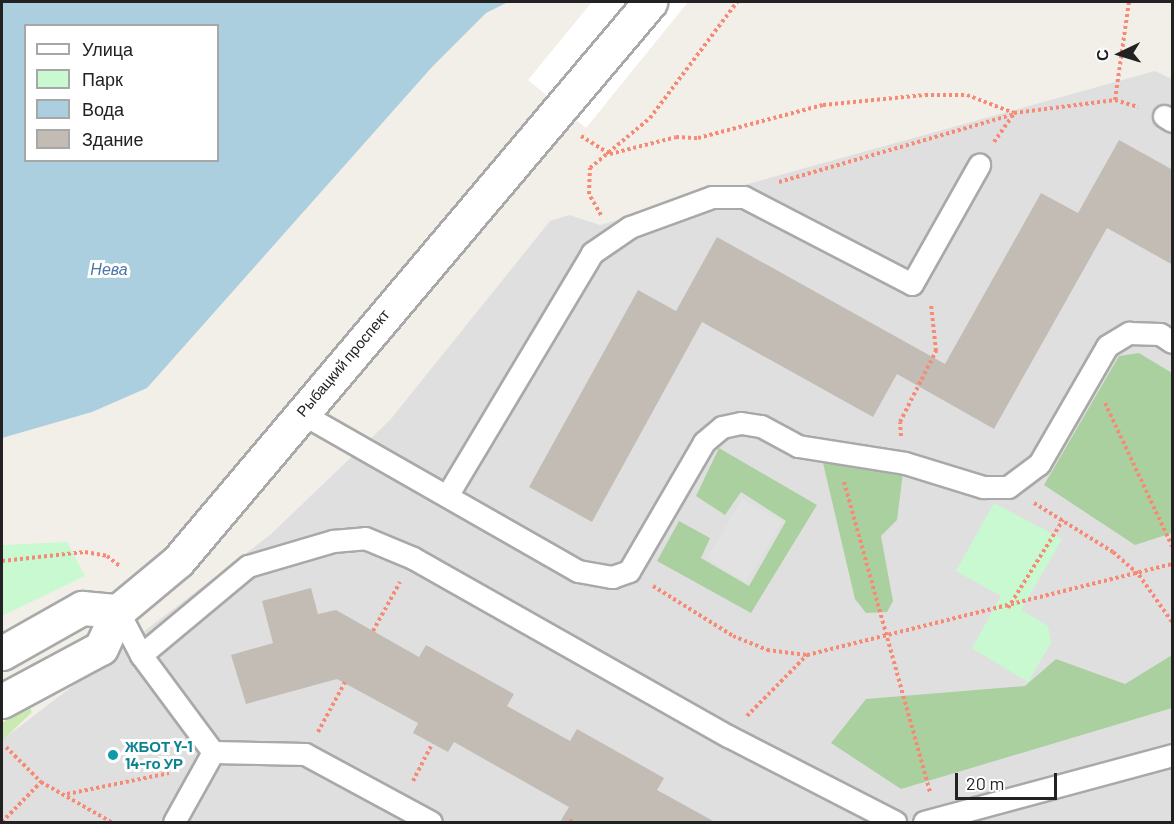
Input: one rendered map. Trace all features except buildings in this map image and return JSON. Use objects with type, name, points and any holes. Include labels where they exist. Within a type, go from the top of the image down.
[{"type":"street","name":"Рыбацкий проспект","points":[[2,700],[101,648],[118,611],[178,561],[301,413],[563,109],[650,2]]},
{"type":"street","points":[[2,653],[82,608],[118,611]]},
{"type":"lane","points":[[448,494],[592,253],[617,236],[712,197],[744,197],[912,284],[979,165]]},
{"type":"lane","points":[[301,413],[448,494],[578,571],[612,577],[629,571],[704,442],[722,427],[741,423],[761,426],[798,446],[905,463],[983,488],[1008,487],[1039,464],[1107,346],[1129,333],[1160,334],[1173,342]]},
{"type":"lane","points":[[141,655],[248,566],[333,541],[365,538],[413,558],[728,736],[895,822]]},
{"type":"lane","points":[[118,611],[141,655],[209,758]]},
{"type":"lane","points":[[209,758],[305,754],[431,822]]},
{"type":"lane","points":[[930,821],[1173,755]]},
{"type":"lane","points":[[174,822],[209,758]]},
{"type":"path","points":[[617,236],[596,209],[587,184],[590,168],[610,154],[656,111],[737,2]]},
{"type":"path","points":[[1115,100],[1129,2]]},
{"type":"path","points":[[587,140],[610,154],[676,137],[698,138],[785,113],[876,98],[967,95],[1014,113]]},
{"type":"path","points":[[744,197],[763,187],[1014,113],[1115,100],[1168,119]]},
{"type":"path","points":[[979,165],[1014,113]]},
{"type":"path","points":[[905,463],[900,422],[936,351],[934,307],[912,284]]},
{"type":"path","points":[[1090,372],[1173,546]]},
{"type":"path","points":[[835,453],[890,636],[930,821]]},
{"type":"path","points":[[1008,487],[1063,520],[1139,575],[1173,622]]},
{"type":"path","points":[[1008,608],[1063,520]]},
{"type":"path","points":[[2,561],[85,552],[107,556],[122,567]]},
{"type":"path","points":[[373,631],[413,558]]},
{"type":"path","points":[[629,571],[733,636],[767,650],[807,654],[1008,608],[1139,575],[1173,564]]},
{"type":"path","points":[[728,736],[807,654]]},
{"type":"path","points":[[305,754],[345,682]]},
{"type":"path","points":[[427,754],[432,744]]},
{"type":"path","points":[[6,747],[41,782],[67,794],[111,822]]},
{"type":"path","points":[[67,794],[209,758]]},
{"type":"path","points":[[3,822],[41,782]]},
{"type":"shaded area","points":[[1155,71],[1172,79],[1172,822],[2,822],[2,740],[270,535],[390,420],[550,221],[569,215],[600,225]]},
{"type":"shaded area","points":[[742,499],[782,522],[746,581],[707,558]]},
{"type":"green space","points":[[1139,353],[1172,373],[1172,533],[1135,545],[1044,485],[1119,356]]},
{"type":"green space","points":[[719,448],[817,505],[751,613],[657,561],[679,521],[710,538],[701,558],[749,586],[786,521],[741,492],[725,515],[696,496]]},
{"type":"green space","points":[[823,463],[903,473],[897,520],[881,536],[893,601],[887,612],[866,613],[855,599]]},
{"type":"green space","points":[[994,503],[1062,539],[1021,610],[1048,626],[1051,643],[1028,682],[972,648],[1001,596],[956,571]]},
{"type":"green space","points":[[67,542],[85,576],[2,616],[2,545]]},
{"type":"green space","points":[[1172,655],[1172,708],[901,789],[831,743],[866,699],[1025,686],[1056,659],[1125,684]]},
{"type":"green space","points":[[29,706],[32,712],[2,741],[2,723]]},
{"type":"water","name":"Нева","points":[[2,2],[508,2],[486,13],[432,67],[147,388],[92,412],[2,438]]},
{"type":"pier","points":[[592,2],[688,2],[586,128],[528,80]]},
{"type":"place","name":"ЖБОТ Y-1 14-го УР","points":[[113,755]]}]
